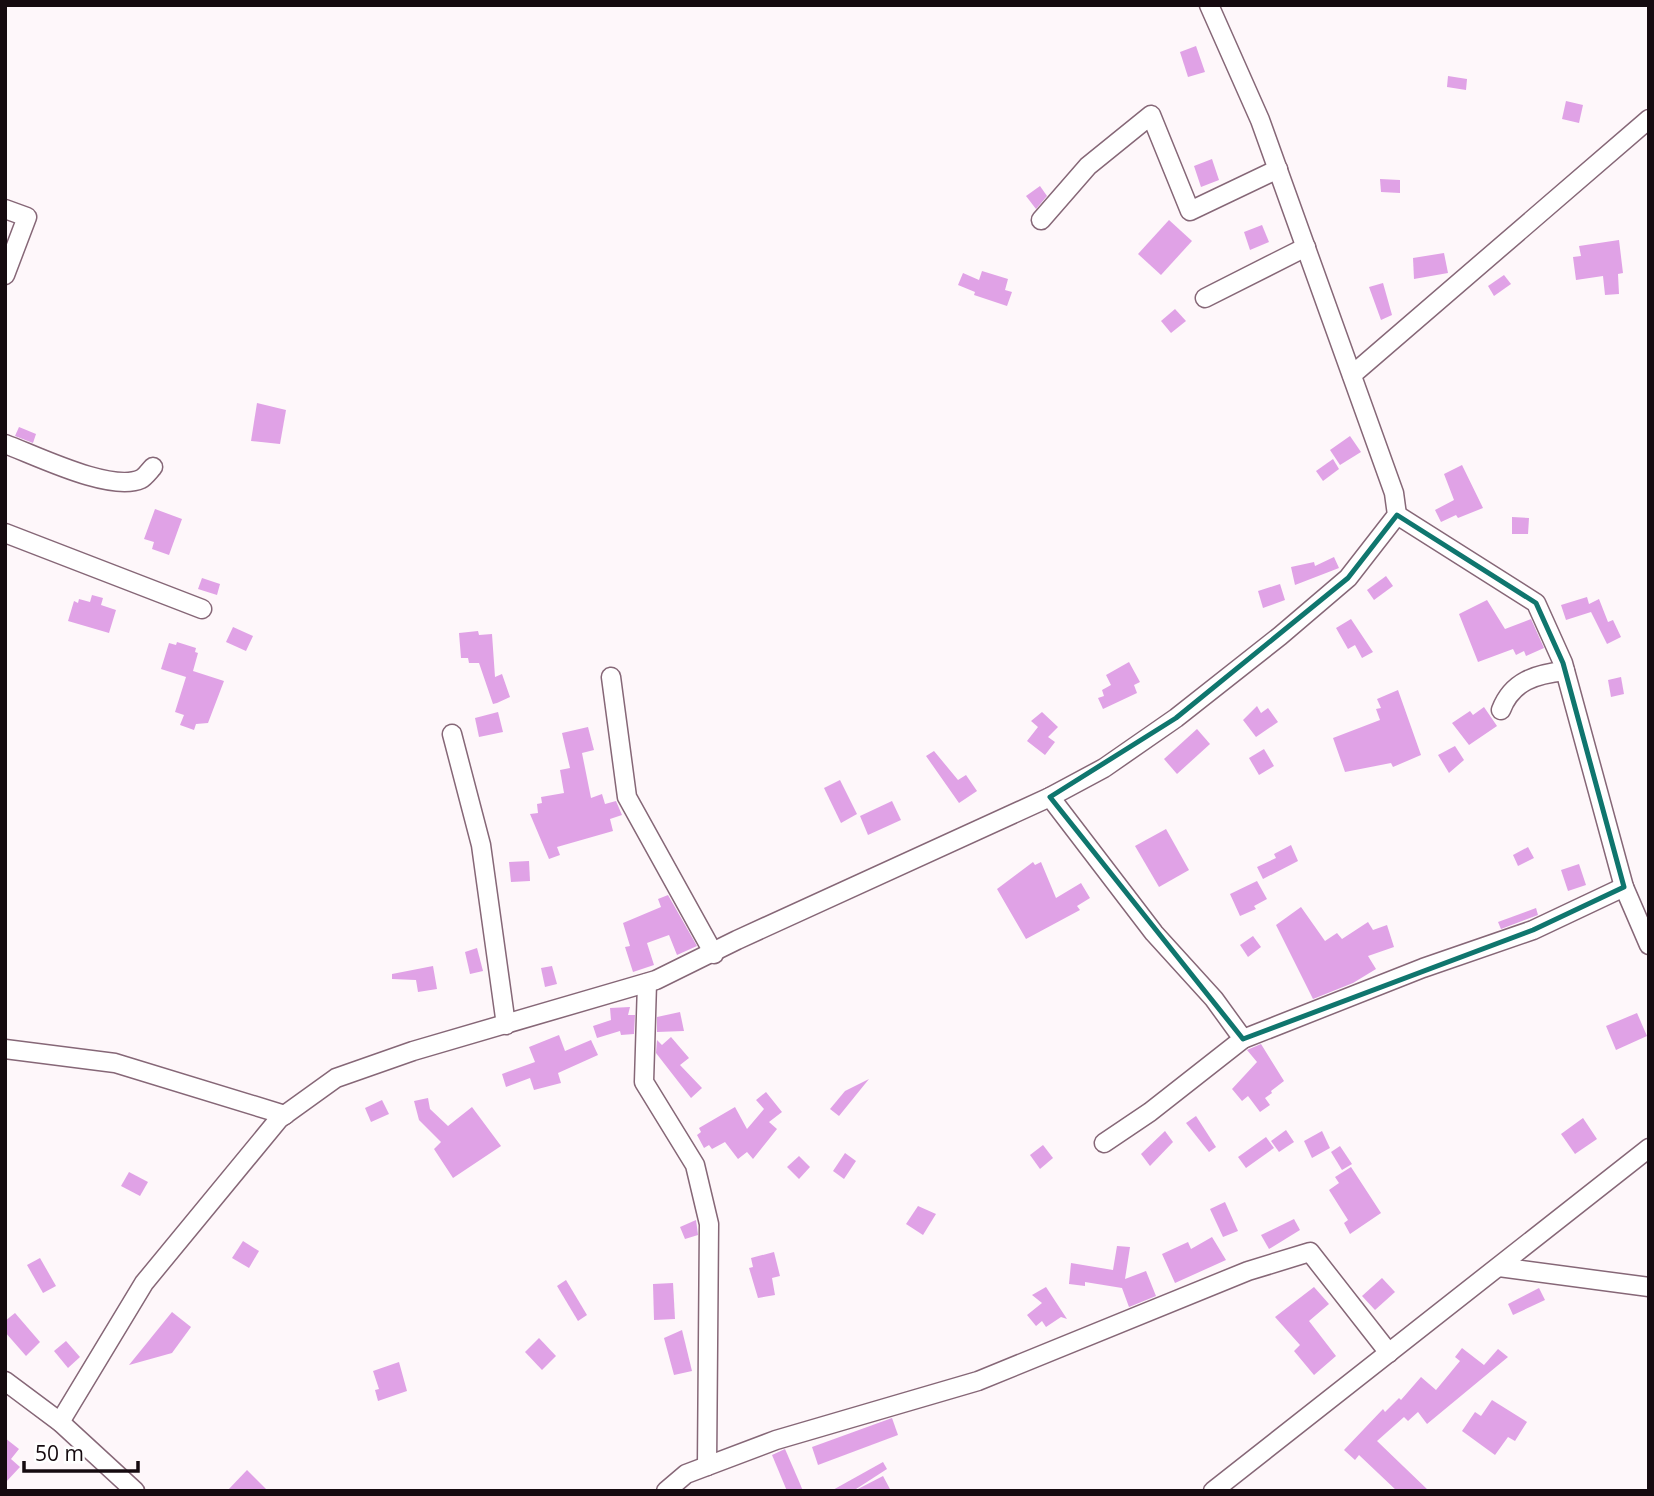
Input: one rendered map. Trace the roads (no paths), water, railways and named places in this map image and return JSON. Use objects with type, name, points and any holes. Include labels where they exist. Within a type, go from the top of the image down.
[{"type":"street","points":[[60,1422],[144,1283],[285,1115],[336,1078],[413,1051],[647,983],[1050,797],[1104,768],[1176,718],[1348,578],[1397,515],[1394,493],[1260,120],[1209,5]]},
{"type":"street","points":[[1041,220],[1087,166],[1151,115],[1190,211],[1278,169]]},
{"type":"street","points":[[1352,375],[1649,119]]},
{"type":"street","points":[[5,209],[27,217],[5,275]]},
{"type":"street","points":[[1205,298],[1306,247]]},
{"type":"street","points":[[5,444],[91,477],[120,481],[141,478],[153,467]]},
{"type":"street","points":[[1397,515],[1536,603],[1565,671],[1625,887],[1649,945]]},
{"type":"street","points":[[5,533],[202,609]]},
{"type":"street","points":[[1500,710],[1506,696],[1524,681],[1543,674],[1565,671]]},
{"type":"street","points":[[611,677],[627,797],[714,954]]},
{"type":"street","points":[[452,734],[481,845],[506,1025]]},
{"type":"street","points":[[1050,797],[1154,933],[1214,999],[1243,1040]]},
{"type":"street","points":[[1104,1143],[1243,1040],[1423,968],[1533,930],[1625,887]]},
{"type":"street","points":[[647,983],[644,1082],[695,1165],[709,1224],[707,1466]]},
{"type":"street","points":[[5,1049],[115,1063],[285,1115]]},
{"type":"street","points":[[1213,1491],[1649,1148]]},
{"type":"street","points":[[666,1491],[686,1474],[776,1440],[978,1381],[1248,1271],[1310,1252],[1389,1353]]},
{"type":"street","points":[[1499,1267],[1649,1287]]},
{"type":"street","points":[[5,1381],[60,1422],[135,1491]]}]
